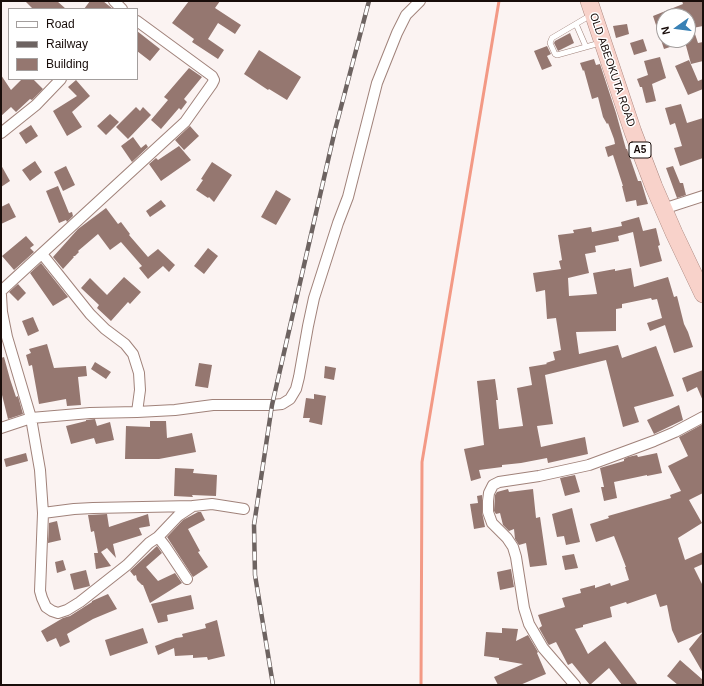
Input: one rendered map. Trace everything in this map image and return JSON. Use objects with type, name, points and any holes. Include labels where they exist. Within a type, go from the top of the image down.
[{"type":"highway","name":"OLD ABEOKUTA ROAD","points":[[591,7],[634,132],[663,209],[703,294]]},
{"type":"street","points":[[1,428],[31,418],[90,413],[174,410],[213,405],[272,405],[282,404],[290,399],[296,389],[299,377],[314,298],[348,197],[377,83],[397,33],[406,15],[420,1]]},
{"type":"street","points":[[1,291],[185,122],[212,84],[214,80],[212,76],[138,22]]},
{"type":"street","points":[[1,133],[36,105],[60,80]]},
{"type":"street","points":[[663,209],[703,196]]},
{"type":"street","points":[[42,254],[90,314],[105,329],[125,344],[133,354],[139,373],[140,390],[137,412]]},
{"type":"street","points":[[1,295],[2,312],[7,337],[31,418],[40,470],[43,513],[40,591],[46,607],[58,613],[67,610],[80,602],[127,565],[149,543],[158,537],[178,516],[192,506]]},
{"type":"street","points":[[575,685],[543,648],[529,624],[524,608],[513,547],[507,538],[492,523],[488,501],[493,485],[499,482],[539,476],[589,465],[668,435],[703,417]]},
{"type":"street","points":[[43,513],[74,509],[192,506],[212,504],[244,509]]},
{"type":"street","points":[[158,537],[187,579]]},
{"type":"lane","points":[[591,7],[576,24],[552,38],[550,43],[555,54],[557,55],[603,42]]},
{"type":"lane","points":[[576,24],[586,47]]},
{"type":"building","points":[[25,1],[57,1],[65,8],[32,8]]},
{"type":"building","points":[[90,1],[103,1],[112,8],[85,8]]},
{"type":"building","points":[[189,1],[220,1],[215,8],[241,25],[235,34],[218,23],[208,39],[224,50],[218,59],[192,42],[194,39],[172,23]]},
{"type":"building","points":[[682,1],[703,1],[703,26],[696,27],[696,8],[673,8],[683,4]]},
{"type":"building","points":[[656,15],[656,25],[653,16]]},
{"type":"building","points":[[627,24],[629,34],[616,38],[613,26]]},
{"type":"building","points":[[138,32],[160,49],[150,61],[138,52]]},
{"type":"building","points":[[570,33],[574,43],[558,51],[554,43],[555,41]]},
{"type":"building","points":[[696,37],[698,43],[703,42],[703,61],[691,64],[687,48],[696,48]]},
{"type":"building","points":[[643,39],[647,51],[634,55],[630,43]]},
{"type":"building","points":[[547,46],[551,54],[547,56],[552,66],[542,70],[534,51]]},
{"type":"building","points":[[259,50],[301,77],[287,100],[269,89],[268,90],[244,74]]},
{"type":"building","points":[[660,57],[666,78],[652,84],[656,101],[646,103],[642,87],[640,87],[637,79],[648,75],[644,61]]},
{"type":"building","points":[[594,59],[596,65],[600,64],[626,149],[638,181],[641,181],[648,204],[637,206],[636,200],[626,202],[623,186],[613,155],[608,157],[605,147],[615,144],[614,139],[608,123],[607,124],[603,117],[598,97],[592,99],[584,70],[583,71],[580,63]]},
{"type":"building","points":[[689,60],[698,81],[703,79],[703,89],[688,95],[675,66]]},
{"type":"building","points":[[189,68],[202,77],[184,99],[187,102],[181,110],[179,108],[161,129],[151,120],[168,100],[164,97]]},
{"type":"building","points":[[1,75],[11,90],[21,80],[34,80],[43,89],[32,100],[30,99],[16,112],[11,107],[1,116]]},
{"type":"building","points":[[76,80],[90,96],[72,112],[82,127],[67,136],[53,111],[77,96],[68,87]]},
{"type":"building","points":[[681,104],[687,123],[703,118],[703,158],[680,166],[674,148],[682,146],[675,123],[670,125],[665,108]]},
{"type":"building","points":[[136,107],[140,111],[143,107],[151,115],[128,139],[116,127]]},
{"type":"building","points":[[110,114],[119,122],[106,135],[97,126]]},
{"type":"building","points":[[31,125],[38,136],[26,144],[19,133]]},
{"type":"building","points":[[190,126],[199,136],[184,150],[175,140]]},
{"type":"building","points":[[133,137],[141,148],[146,144],[148,147],[132,162],[121,146]]},
{"type":"building","points":[[179,146],[191,160],[161,181],[149,164],[156,158],[158,160]]},
{"type":"building","points":[[35,161],[42,172],[30,181],[22,170]]},
{"type":"building","points":[[212,162],[232,175],[214,202],[209,197],[208,198],[196,190]]},
{"type":"building","points":[[1,165],[10,181],[1,187]]},
{"type":"building","points":[[66,166],[75,185],[63,191],[54,172]]},
{"type":"building","points":[[673,166],[680,183],[683,183],[686,195],[677,198],[666,168]]},
{"type":"building","points":[[58,186],[69,213],[72,212],[73,216],[67,222],[66,220],[59,223],[46,191]]},
{"type":"building","points":[[276,190],[291,199],[276,225],[261,217]]},
{"type":"building","points":[[161,200],[166,206],[150,217],[146,211]]},
{"type":"building","points":[[9,203],[16,217],[1,224],[1,207]]},
{"type":"building","points":[[106,208],[118,224],[121,222],[130,234],[129,235],[148,257],[158,249],[175,265],[169,272],[163,266],[148,279],[139,268],[142,266],[121,242],[110,250],[98,234],[78,251],[79,252],[75,256],[73,256],[74,257],[63,269],[53,257],[78,229]]},
{"type":"building","points":[[639,217],[643,231],[656,228],[660,245],[658,246],[662,261],[640,267],[633,232],[618,236],[619,241],[595,246],[596,252],[585,254],[589,273],[568,278],[569,296],[597,294],[593,273],[631,268],[634,287],[668,277],[674,297],[677,296],[684,324],[693,347],[674,353],[665,325],[650,331],[647,323],[662,318],[657,299],[652,300],[651,298],[622,304],[622,308],[616,309],[616,331],[576,332],[579,354],[618,345],[622,358],[656,346],[674,396],[634,407],[639,422],[623,427],[606,360],[545,375],[553,424],[537,426],[541,447],[585,437],[588,454],[548,463],[547,458],[479,470],[481,478],[471,481],[464,449],[484,445],[477,381],[495,379],[498,400],[496,400],[499,429],[523,426],[517,388],[532,385],[529,367],[547,364],[546,363],[555,360],[553,352],[561,350],[556,318],[547,319],[545,290],[536,292],[533,273],[561,269],[559,261],[562,260],[558,235],[574,233],[573,230],[591,227],[592,232],[622,226],[621,222]]},
{"type":"building","points":[[26,236],[34,245],[30,248],[34,252],[14,270],[2,256]]},
{"type":"building","points":[[208,248],[218,256],[204,274],[194,266]]},
{"type":"building","points":[[41,263],[68,297],[53,306],[30,273]]},
{"type":"building","points":[[124,277],[141,292],[130,304],[128,302],[111,321],[97,308],[99,305],[81,288],[90,278],[107,295]]},
{"type":"building","points":[[18,284],[26,293],[18,301],[9,292]]},
{"type":"building","points":[[33,317],[39,331],[28,336],[22,321]]},
{"type":"building","points":[[47,344],[54,368],[86,366],[87,376],[78,377],[81,405],[67,406],[66,399],[39,404],[32,365],[29,366],[26,355],[31,353],[29,349]]},
{"type":"building","points":[[4,357],[16,397],[18,396],[23,414],[8,419],[1,391],[1,358]]},
{"type":"building","points":[[95,362],[111,372],[106,379],[91,369]]},
{"type":"building","points":[[199,363],[212,365],[208,388],[195,386]]},
{"type":"building","points":[[325,366],[336,368],[334,380],[324,378]]},
{"type":"building","points":[[703,370],[703,401],[697,387],[687,392],[682,378]]},
{"type":"building","points":[[314,394],[326,396],[322,425],[309,422],[310,418],[303,418],[306,398],[314,399]]},
{"type":"building","points":[[679,405],[683,420],[654,434],[647,420]]},
{"type":"building","points":[[95,419],[97,426],[110,422],[114,440],[96,444],[94,438],[71,444],[66,426]]},
{"type":"building","points":[[150,421],[166,421],[167,438],[192,433],[196,452],[159,459],[125,459],[126,426],[150,427]]},
{"type":"building","points":[[703,424],[703,493],[689,500],[702,523],[678,538],[685,560],[703,552],[703,564],[694,568],[703,586],[703,632],[678,643],[672,630],[667,605],[660,607],[656,594],[627,604],[626,602],[610,607],[612,617],[583,625],[583,627],[575,629],[588,654],[605,641],[638,685],[622,685],[609,668],[590,685],[572,663],[568,665],[556,642],[549,645],[548,644],[539,628],[542,626],[538,615],[565,607],[562,598],[581,593],[580,589],[595,585],[595,588],[610,583],[611,586],[629,580],[626,567],[614,536],[596,542],[590,524],[609,518],[608,516],[671,498],[670,495],[681,491],[668,466],[688,456],[679,437]]},
{"type":"building","points":[[26,453],[28,461],[6,467],[4,459]]},
{"type":"building","points":[[657,453],[662,473],[614,482],[617,498],[604,501],[601,487],[604,487],[600,468],[624,461],[624,459],[628,457],[637,455],[638,457]]},
{"type":"building","points":[[175,468],[194,469],[193,473],[217,475],[216,496],[174,496]]},
{"type":"building","points":[[575,475],[580,492],[565,496],[560,478]]},
{"type":"building","points":[[508,489],[509,492],[533,489],[536,518],[540,517],[547,565],[530,567],[526,543],[519,545],[515,539],[514,529],[509,531],[503,525],[500,513],[496,514],[494,511],[495,495],[497,492]]},
{"type":"building","points":[[482,495],[482,512],[485,527],[474,529],[470,504],[478,503],[477,496]]},
{"type":"building","points":[[572,508],[580,542],[566,545],[564,536],[557,537],[552,514]]},
{"type":"building","points":[[198,512],[201,512],[205,520],[188,529],[200,551],[198,552],[208,567],[193,577],[167,537],[183,520]]},
{"type":"building","points":[[107,514],[109,527],[148,514],[150,526],[139,528],[142,535],[113,544],[116,558],[107,548],[101,552],[111,566],[96,569],[94,553],[98,553],[94,531],[91,532],[88,515]]},
{"type":"building","points":[[57,521],[61,540],[48,543],[49,523]]},
{"type":"building","points":[[157,546],[162,553],[146,567],[158,581],[175,573],[182,583],[150,603],[143,585],[137,580],[136,575],[134,576],[130,571]]},
{"type":"building","points":[[574,554],[578,568],[565,570],[562,556]]},
{"type":"building","points":[[63,560],[66,570],[57,573],[55,562]]},
{"type":"building","points":[[511,569],[514,587],[500,590],[497,572]]},
{"type":"building","points":[[86,570],[90,586],[74,590],[70,574]]},
{"type":"building","points":[[108,594],[117,609],[93,619],[67,634],[70,642],[60,647],[56,638],[47,642],[41,631],[63,618],[70,616],[92,601]]},
{"type":"building","points":[[191,595],[194,609],[167,615],[168,621],[158,623],[151,604]]},
{"type":"building","points":[[217,620],[225,656],[208,660],[207,657],[193,658],[193,655],[175,656],[174,648],[158,655],[155,646],[183,637],[182,634],[206,628],[205,624]]},
{"type":"building","points":[[143,628],[148,643],[110,656],[105,640]]},
{"type":"building","points":[[502,628],[518,629],[516,641],[528,635],[538,652],[537,653],[546,674],[520,685],[498,685],[494,677],[523,664],[484,656],[486,632],[502,633]]},
{"type":"building","points":[[703,632],[703,673],[689,649]]},
{"type":"building","points":[[680,660],[703,680],[703,685],[678,685],[667,676]]},
{"type":"waterway","points":[[421,685],[422,462],[499,1]]},
{"type":"railway","points":[[273,685],[255,575],[254,525],[272,405],[335,130],[369,1]]}]
